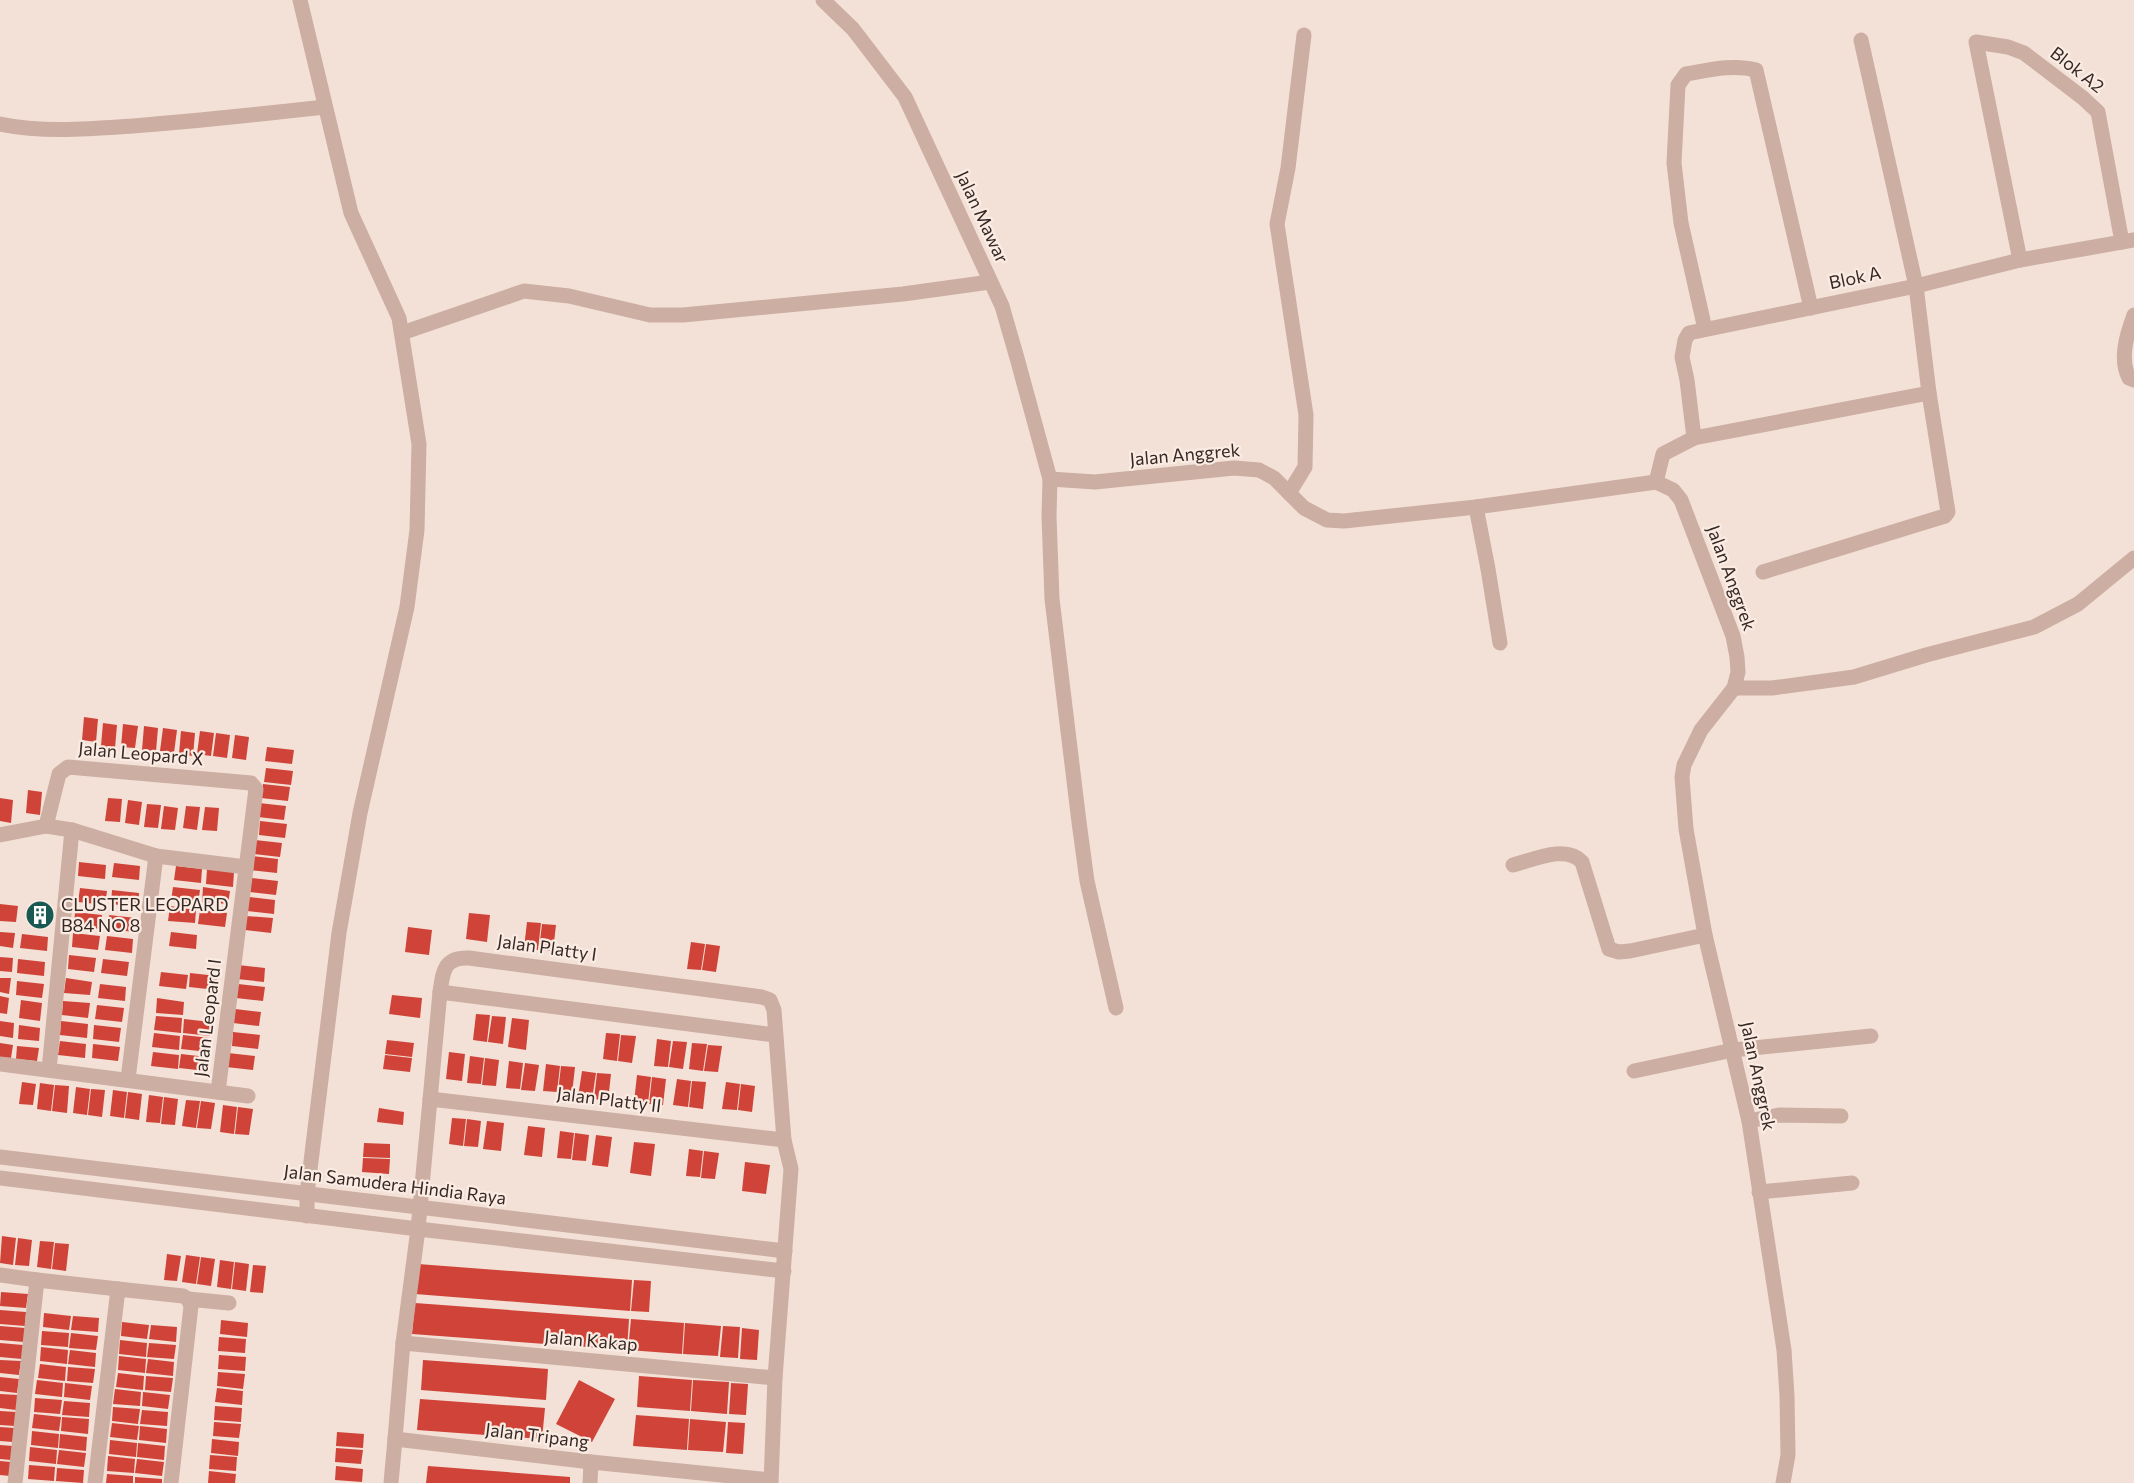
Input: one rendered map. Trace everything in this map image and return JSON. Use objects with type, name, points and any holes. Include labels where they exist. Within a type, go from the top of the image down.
[{"type":"street","points":[[300,0],[351,213],[399,318],[419,444],[417,530],[406,607],[360,813],[339,933],[307,1194],[307,1216]]},
{"type":"street","name":"Jalan Mawar","points":[[824,0],[853,29],[905,97],[1002,306],[1050,479],[1052,599],[1079,822],[1087,881],[1116,1008]]},
{"type":"street","points":[[1289,493],[1305,467],[1306,415],[1277,224],[1288,168],[1304,35]]},
{"type":"street","points":[[1763,572],[1945,516],[1948,512],[1929,393],[1916,286],[1861,40]]},
{"type":"street","name":"Blok A2","points":[[2020,260],[1976,42],[2008,47],[2024,53],[2098,112],[2128,241]]},
{"type":"street","points":[[1705,329],[1681,223],[1674,163],[1678,86],[1686,74],[1725,68],[1745,67],[1756,70],[1811,308]]},
{"type":"street","points":[[0,124],[35,129],[118,127],[325,107]]},
{"type":"street","name":"Blok A","points":[[1694,438],[1682,357],[1685,340],[1689,333],[1916,286],[2020,260],[2128,241]]},
{"type":"street","points":[[402,333],[524,291],[569,296],[650,315],[683,315],[903,294],[990,282]]},
{"type":"street","points":[[2131,379],[2124,369],[2124,358],[2134,315]]},
{"type":"street","points":[[1656,482],[1663,454],[1694,438],[1929,393]]},
{"type":"street","name":"Jalan Anggrek","points":[[1050,479],[1103,482],[1192,471],[1259,470],[1274,478],[1304,508],[1328,520],[1344,521],[1476,507],[1656,482],[1673,490],[1681,500],[1729,626],[1737,657],[1738,672],[1734,688],[1701,730],[1684,765],[1682,777],[1686,829],[1705,935],[1749,1120],[1784,1350],[1788,1455],[1783,1483]]},
{"type":"street","points":[[1476,507],[1500,644]]},
{"type":"street","points":[[1734,688],[1772,688],[1854,677],[1926,655],[2034,627],[2078,604],[2134,558]]},
{"type":"street","name":"Jalan Leopard X","points":[[46,826],[59,774],[68,766],[240,782]]},
{"type":"street","name":"Jalan Leopard I","points":[[218,1092],[256,789],[251,783],[240,782]]},
{"type":"street","points":[[0,835],[46,826],[72,830],[156,856],[246,867]]},
{"type":"street","points":[[49,1070],[72,830]]},
{"type":"street","points":[[1514,865],[1561,853],[1577,856],[1586,873],[1609,949],[1619,952],[1630,951],[1705,935]]},
{"type":"street","points":[[128,1079],[156,856]]},
{"type":"street","name":"Jalan Platty I","points":[[403,1343],[418,1229],[440,992],[443,974],[448,963],[458,958],[469,958],[762,997],[770,1000],[774,1010],[784,1140],[791,1169],[775,1378],[771,1481]]},
{"type":"street","points":[[440,992],[775,1035]]},
{"type":"street","points":[[1634,1071],[1733,1050],[1871,1036]]},
{"type":"street","points":[[0,1064],[248,1096]]},
{"type":"street","name":"Jalan Platty II","points":[[430,1099],[784,1140]]},
{"type":"street","points":[[1749,1120],[1779,1115],[1841,1116]]},
{"type":"street","name":"Jalan Samudera Hindia Raya","points":[[0,1157],[785,1251]]},
{"type":"street","points":[[0,1178],[784,1271]]},
{"type":"street","points":[[1760,1192],[1852,1183]]},
{"type":"street","points":[[270,1211],[272,1190]]},
{"type":"street","points":[[0,1275],[229,1303]]},
{"type":"street","points":[[15,1483],[37,1280]]},
{"type":"street","points":[[95,1483],[118,1289]]},
{"type":"street","points":[[171,1483],[191,1310],[188,1299]]},
{"type":"street","points":[[391,1483],[403,1343]]},
{"type":"street","name":"Jalan Kakap","points":[[403,1343],[775,1378]]},
{"type":"street","name":"Jalan Tripang","points":[[395,1439],[771,1481]]},
{"type":"street","points":[[590,1483],[591,1462]]},
{"type":"building","points":[[84,717],[98,719],[96,742],[82,740]]},
{"type":"building","points":[[103,723],[117,725],[115,748],[101,746]]},
{"type":"building","points":[[123,724],[138,726],[135,748],[121,747]]},
{"type":"building","points":[[144,726],[158,728],[156,751],[142,750]]},
{"type":"building","points":[[163,728],[177,730],[174,753],[160,751]]},
{"type":"building","points":[[181,731],[195,733],[193,756],[179,754]]},
{"type":"building","points":[[200,731],[214,733],[211,756],[197,754]]},
{"type":"building","points":[[216,733],[230,735],[227,758],[213,756]]},
{"type":"building","points":[[235,735],[249,737],[246,760],[232,758]]},
{"type":"building","points":[[267,747],[294,750],[292,764],[265,761]]},
{"type":"building","points":[[266,768],[293,771],[291,785],[264,782]]},
{"type":"building","points":[[263,784],[290,787],[288,801],[261,798]]},
{"type":"building","points":[[28,790],[42,792],[40,815],[26,813]]},
{"type":"building","points":[[0,798],[13,800],[11,823],[0,821]]},
{"type":"building","points":[[108,798],[122,799],[120,822],[105,821]]},
{"type":"building","points":[[128,800],[142,802],[139,825],[125,823]]},
{"type":"building","points":[[259,803],[286,806],[284,820],[258,817]]},
{"type":"building","points":[[147,804],[161,805],[158,828],[144,827]]},
{"type":"building","points":[[164,806],[178,808],[175,830],[161,829]]},
{"type":"building","points":[[186,806],[200,807],[197,830],[183,828]]},
{"type":"building","points":[[205,807],[219,808],[217,831],[202,830]]},
{"type":"building","points":[[260,821],[287,824],[285,838],[259,835]]},
{"type":"building","points":[[255,840],[282,843],[280,857],[254,854]]},
{"type":"building","points":[[251,856],[278,859],[277,873],[250,870]]},
{"type":"building","points":[[79,862],[106,865],[105,879],[78,876]]},
{"type":"building","points":[[114,863],[140,866],[139,880],[112,877]]},
{"type":"building","points":[[176,866],[202,869],[201,883],[174,880]]},
{"type":"building","points":[[207,869],[234,872],[233,887],[206,884]]},
{"type":"building","points":[[252,878],[278,881],[276,895],[250,892]]},
{"type":"building","points":[[173,887],[200,890],[198,904],[171,901]]},
{"type":"building","points":[[203,887],[230,891],[228,904],[202,902]]},
{"type":"building","points":[[80,888],[107,891],[105,905],[78,902]]},
{"type":"building","points":[[112,890],[139,893],[138,907],[111,904]]},
{"type":"building","points":[[249,897],[275,900],[274,914],[247,911]]},
{"type":"building","points":[[0,904],[18,906],[16,922],[0,921]]},
{"type":"building","points":[[170,906],[196,910],[195,923],[168,921]]},
{"type":"building","name":"CLUSTER LEOPARD B84 NO 8","points":[[27,907],[54,910],[52,924],[26,921]]},
{"type":"building","points":[[200,910],[227,913],[225,927],[198,924]]},
{"type":"building","points":[[75,912],[102,915],[101,929],[74,926]]},
{"type":"building","points":[[469,913],[490,915],[487,942],[466,939]]},
{"type":"building","points":[[109,915],[136,918],[134,932],[108,929]]},
{"type":"building","points":[[246,916],[273,918],[271,933],[245,930]]},
{"type":"building","points":[[527,922],[541,923],[538,950],[524,948]]},
{"type":"building","points":[[542,924],[556,925],[553,951],[539,950]]},
{"type":"building","points":[[408,927],[432,930],[429,955],[405,952]]},
{"type":"building","points":[[0,932],[15,933],[13,948],[0,946]]},
{"type":"building","points":[[171,932],[197,935],[196,949],[169,946]]},
{"type":"building","points":[[73,933],[100,936],[98,950],[72,947]]},
{"type":"building","points":[[22,934],[48,937],[47,951],[20,948]]},
{"type":"building","points":[[107,936],[133,939],[132,953],[105,950]]},
{"type":"building","points":[[691,942],[705,944],[701,970],[687,969]]},
{"type":"building","points":[[706,944],[720,946],[716,972],[702,970]]},
{"type":"building","points":[[69,955],[96,958],[94,972],[68,969]]},
{"type":"building","points":[[0,957],[13,958],[12,972],[0,971]]},
{"type":"building","points":[[18,959],[45,962],[44,976],[17,973]]},
{"type":"building","points":[[103,959],[129,962],[127,976],[101,973]]},
{"type":"building","points":[[238,965],[265,968],[264,982],[237,979]]},
{"type":"building","points":[[161,972],[188,975],[186,989],[159,986]]},
{"type":"building","points":[[190,973],[217,976],[216,990],[189,987]]},
{"type":"building","points":[[0,978],[11,978],[9,994],[0,992]]},
{"type":"building","points":[[66,978],[92,982],[90,995],[64,993]]},
{"type":"building","points":[[17,981],[44,984],[42,998],[16,995]]},
{"type":"building","points":[[100,984],[126,987],[125,1001],[98,998]]},
{"type":"building","points":[[238,984],[265,987],[263,1001],[236,998]]},
{"type":"building","points":[[392,995],[422,998],[420,1018],[389,1014]]},
{"type":"building","points":[[0,996],[9,998],[7,1014],[0,1013]]},
{"type":"building","points":[[157,998],[184,1002],[183,1015],[156,1013]]},
{"type":"building","points":[[21,1000],[42,1003],[40,1021],[19,1018]]},
{"type":"building","points":[[63,1001],[90,1003],[88,1018],[62,1015]]},
{"type":"building","points":[[97,1005],[124,1008],[122,1022],[95,1019]]},
{"type":"building","points":[[235,1009],[261,1012],[259,1026],[233,1023]]},
{"type":"building","points":[[476,1014],[490,1015],[487,1042],[473,1040]]},
{"type":"building","points":[[156,1016],[182,1018],[181,1033],[154,1030]]},
{"type":"building","points":[[492,1016],[506,1017],[503,1044],[488,1042]]},
{"type":"building","points":[[512,1018],[529,1020],[526,1050],[508,1047]]},
{"type":"building","points":[[184,1019],[211,1022],[210,1036],[183,1033]]},
{"type":"building","points":[[0,1021],[14,1023],[13,1038],[0,1036]]},
{"type":"building","points":[[61,1021],[88,1024],[87,1038],[60,1035]]},
{"type":"building","points":[[19,1025],[40,1028],[39,1041],[18,1039]]},
{"type":"building","points":[[94,1025],[121,1028],[119,1042],[93,1039]]},
{"type":"building","points":[[233,1032],[260,1035],[258,1049],[232,1046]]},
{"type":"building","points":[[154,1033],[180,1036],[179,1050],[152,1047]]},
{"type":"building","points":[[606,1033],[620,1034],[617,1061],[603,1059]]},
{"type":"building","points":[[183,1035],[210,1038],[208,1052],[181,1049]]},
{"type":"building","points":[[621,1035],[636,1036],[632,1063],[618,1061]]},
{"type":"building","points":[[657,1039],[671,1041],[668,1067],[654,1066]]},
{"type":"building","points":[[387,1040],[414,1043],[412,1057],[385,1054]]},
{"type":"building","points":[[60,1041],[86,1044],[85,1058],[58,1055]]},
{"type":"building","points":[[673,1041],[687,1042],[683,1069],[669,1067]]},
{"type":"building","points":[[0,1043],[13,1045],[11,1058],[0,1057]]},
{"type":"building","points":[[692,1043],[707,1044],[703,1071],[689,1069]]},
{"type":"building","points":[[93,1044],[120,1047],[118,1061],[92,1058]]},
{"type":"building","points":[[708,1045],[722,1046],[718,1072],[704,1071]]},
{"type":"building","points":[[17,1046],[39,1048],[37,1061],[16,1059]]},
{"type":"building","points":[[153,1052],[179,1055],[178,1069],[151,1066]]},
{"type":"building","points":[[449,1052],[465,1054],[462,1081],[446,1079]]},
{"type":"building","points":[[228,1053],[255,1056],[253,1070],[226,1067]]},
{"type":"building","points":[[181,1054],[207,1057],[206,1071],[179,1068]]},
{"type":"building","points":[[385,1055],[412,1058],[410,1072],[383,1069]]},
{"type":"building","points":[[470,1056],[484,1058],[481,1084],[467,1083]]},
{"type":"building","points":[[485,1058],[499,1060],[496,1086],[482,1085]]},
{"type":"building","points":[[509,1061],[523,1063],[520,1089],[506,1088]]},
{"type":"building","points":[[525,1063],[539,1065],[535,1091],[521,1090]]},
{"type":"building","points":[[546,1064],[560,1066],[557,1092],[543,1091]]},
{"type":"building","points":[[561,1066],[575,1067],[572,1094],[558,1092]]},
{"type":"building","points":[[582,1071],[596,1073],[592,1099],[578,1097]]},
{"type":"building","points":[[597,1073],[611,1074],[608,1101],[594,1099]]},
{"type":"building","points":[[637,1075],[651,1077],[648,1103],[634,1102]]},
{"type":"building","points":[[652,1077],[666,1079],[663,1105],[649,1104]]},
{"type":"building","points":[[677,1079],[691,1081],[688,1107],[673,1105]]},
{"type":"building","points":[[692,1081],[706,1082],[703,1109],[689,1107]]},
{"type":"building","points":[[22,1082],[36,1084],[33,1105],[19,1104]]},
{"type":"building","points":[[726,1082],[740,1084],[737,1110],[722,1109]]},
{"type":"building","points":[[40,1083],[54,1085],[51,1111],[37,1109]]},
{"type":"building","points":[[741,1084],[755,1086],[752,1112],[738,1110]]},
{"type":"building","points":[[55,1085],[69,1086],[67,1113],[52,1111]]},
{"type":"building","points":[[76,1087],[90,1089],[87,1115],[73,1113]]},
{"type":"building","points":[[91,1089],[105,1090],[102,1117],[88,1115]]},
{"type":"building","points":[[113,1090],[127,1092],[124,1118],[110,1116]]},
{"type":"building","points":[[128,1092],[142,1094],[139,1120],[125,1118]]},
{"type":"building","points":[[149,1095],[163,1097],[160,1123],[146,1122]]},
{"type":"building","points":[[164,1097],[178,1099],[175,1125],[161,1124]]},
{"type":"building","points":[[186,1100],[200,1101],[196,1128],[182,1126]]},
{"type":"building","points":[[201,1101],[215,1103],[211,1129],[197,1128]]},
{"type":"building","points":[[223,1105],[237,1107],[234,1134],[220,1132]]},
{"type":"building","points":[[238,1107],[253,1109],[249,1135],[235,1134]]},
{"type":"building","points":[[379,1108],[404,1112],[403,1125],[377,1122]]},
{"type":"building","points":[[452,1118],[466,1119],[463,1146],[449,1144]]},
{"type":"building","points":[[467,1119],[481,1121],[478,1147],[464,1146]]},
{"type":"building","points":[[487,1121],[504,1123],[501,1151],[483,1149]]},
{"type":"building","points":[[528,1126],[545,1128],[542,1157],[524,1155]]},
{"type":"building","points":[[560,1131],[574,1133],[571,1159],[557,1158]]},
{"type":"building","points":[[575,1133],[589,1135],[586,1161],[572,1160]]},
{"type":"building","points":[[596,1135],[612,1137],[608,1167],[592,1165]]},
{"type":"building","points":[[634,1142],[655,1144],[651,1176],[630,1173]]},
{"type":"building","points":[[364,1143],[390,1144],[390,1158],[363,1157]]},
{"type":"building","points":[[689,1149],[703,1151],[700,1177],[686,1176]]},
{"type":"building","points":[[704,1151],[719,1153],[715,1179],[701,1178]]},
{"type":"building","points":[[363,1158],[390,1159],[389,1174],[362,1172]]},
{"type":"building","points":[[745,1162],[770,1165],[766,1194],[742,1191]]},
{"type":"building","points":[[2,1236],[16,1238],[13,1265],[0,1263]]},
{"type":"building","points":[[18,1238],[32,1240],[29,1266],[15,1265]]},
{"type":"building","points":[[40,1241],[54,1242],[51,1269],[37,1267]]},
{"type":"building","points":[[55,1243],[69,1244],[66,1271],[52,1269]]},
{"type":"building","points":[[167,1254],[181,1256],[177,1281],[164,1280]]},
{"type":"building","points":[[186,1255],[200,1257],[196,1284],[182,1282]]},
{"type":"building","points":[[201,1257],[215,1259],[211,1286],[197,1284]]},
{"type":"building","points":[[220,1260],[234,1262],[231,1289],[217,1287]]},
{"type":"building","points":[[235,1262],[249,1264],[246,1291],[232,1289]]},
{"type":"building","points":[[418,1264],[632,1280],[630,1311],[415,1294]]},
{"type":"building","points":[[253,1265],[266,1266],[263,1293],[250,1292]]},
{"type":"building","points":[[634,1280],[651,1281],[649,1312],[631,1311]]},
{"type":"building","points":[[1,1292],[28,1294],[26,1308],[0,1306]]},
{"type":"building","points":[[415,1303],[629,1319],[627,1350],[412,1334]]},
{"type":"building","points":[[0,1310],[26,1312],[25,1326],[0,1324]]},
{"type":"building","points":[[44,1313],[71,1316],[69,1330],[43,1327]]},
{"type":"building","points":[[73,1316],[99,1318],[98,1332],[71,1330]]},
{"type":"building","points":[[631,1319],[684,1323],[682,1354],[628,1350]]},
{"type":"building","points":[[221,1320],[248,1323],[247,1337],[220,1334]]},
{"type":"building","points":[[122,1322],[149,1325],[147,1339],[121,1336]]},
{"type":"building","points":[[685,1323],[721,1326],[718,1356],[683,1354]]},
{"type":"building","points":[[151,1325],[177,1327],[176,1342],[149,1339]]},
{"type":"building","points":[[0,1326],[25,1328],[24,1342],[0,1340]]},
{"type":"building","points":[[723,1326],[740,1327],[738,1358],[720,1357]]},
{"type":"building","points":[[742,1328],[759,1330],[757,1360],[740,1359]]},
{"type":"building","points":[[42,1331],[69,1333],[68,1347],[41,1345]]},
{"type":"building","points":[[71,1333],[98,1336],[96,1350],[69,1348]]},
{"type":"building","points":[[219,1337],[246,1339],[245,1353],[218,1351]]},
{"type":"building","points":[[120,1340],[147,1343],[146,1357],[119,1354]]},
{"type":"building","points":[[0,1343],[23,1345],[22,1359],[0,1357]]},
{"type":"building","points":[[149,1343],[176,1345],[174,1359],[147,1357]]},
{"type":"building","points":[[41,1347],[68,1350],[67,1364],[40,1361]]},
{"type":"building","points":[[70,1350],[96,1353],[95,1367],[68,1364]]},
{"type":"building","points":[[219,1355],[246,1357],[245,1371],[218,1369]]},
{"type":"building","points":[[119,1356],[146,1359],[145,1373],[118,1370]]},
{"type":"building","points":[[148,1359],[174,1362],[173,1376],[146,1373]]},
{"type":"building","points":[[0,1360],[21,1361],[19,1375],[0,1373]]},
{"type":"building","points":[[423,1360],[548,1369],[546,1400],[421,1390]]},
{"type":"building","points":[[40,1364],[66,1367],[65,1381],[38,1378]]},
{"type":"building","points":[[68,1367],[95,1369],[93,1383],[67,1381]]},
{"type":"building","points":[[218,1372],[245,1374],[243,1389],[217,1386]]},
{"type":"building","points":[[118,1373],[144,1376],[143,1390],[116,1387]]},
{"type":"building","points":[[146,1376],[173,1378],[171,1392],[145,1390]]},
{"type":"building","points":[[639,1376],[692,1380],[690,1411],[637,1407]]},
{"type":"building","points":[[0,1377],[19,1379],[17,1393],[0,1391]]},
{"type":"building","points":[[37,1380],[63,1383],[62,1397],[35,1394]]},
{"type":"building","points":[[579,1380],[615,1399],[592,1442],[556,1424]]},
{"type":"building","points":[[693,1380],[729,1382],[727,1414],[691,1411]]},
{"type":"building","points":[[65,1383],[92,1386],[90,1400],[64,1397]]},
{"type":"building","points":[[731,1383],[748,1384],[746,1415],[729,1414]]},
{"type":"building","points":[[217,1388],[243,1391],[242,1405],[215,1402]]},
{"type":"building","points":[[115,1389],[141,1392],[140,1406],[113,1404]]},
{"type":"building","points":[[143,1392],[170,1395],[168,1409],[142,1406]]},
{"type":"building","points":[[0,1394],[18,1395],[16,1410],[0,1408]]},
{"type":"building","points":[[35,1398],[62,1400],[60,1414],[34,1412]]},
{"type":"building","points":[[420,1399],[545,1408],[542,1439],[417,1430]]},
{"type":"building","points":[[64,1401],[90,1403],[89,1417],[62,1415]]},
{"type":"building","points":[[215,1406],[242,1408],[241,1422],[214,1420]]},
{"type":"building","points":[[113,1407],[140,1409],[138,1424],[112,1421]]},
{"type":"building","points":[[142,1410],[168,1412],[167,1426],[140,1424]]},
{"type":"building","points":[[0,1411],[16,1412],[15,1426],[0,1425]]},
{"type":"building","points":[[34,1414],[61,1417],[59,1431],[32,1428]]},
{"type":"building","points":[[636,1415],[689,1419],[687,1450],[633,1446]]},
{"type":"building","points":[[62,1417],[89,1419],[88,1434],[61,1431]]},
{"type":"building","points":[[690,1419],[726,1422],[723,1452],[688,1450]]},
{"type":"building","points":[[214,1422],[241,1424],[239,1438],[213,1436]]},
{"type":"building","points":[[728,1422],[745,1423],[743,1454],[726,1453]]},
{"type":"building","points":[[112,1423],[139,1426],[137,1440],[110,1437]]},
{"type":"building","points":[[140,1426],[167,1429],[166,1443],[139,1440]]},
{"type":"building","points":[[0,1427],[14,1428],[13,1442],[0,1441]]},
{"type":"building","points":[[32,1431],[59,1434],[58,1448],[31,1445]]},
{"type":"building","points":[[337,1432],[364,1434],[363,1448],[336,1446]]},
{"type":"building","points":[[60,1434],[87,1437],[86,1451],[59,1448]]},
{"type":"building","points":[[212,1439],[239,1442],[238,1456],[211,1453]]},
{"type":"building","points":[[110,1440],[137,1443],[136,1457],[109,1454]]},
{"type":"building","points":[[138,1443],[165,1446],[164,1460],[137,1457]]},
{"type":"building","points":[[0,1445],[13,1446],[11,1460],[0,1459]]},
{"type":"building","points":[[30,1447],[57,1450],[56,1464],[29,1461]]},
{"type":"building","points":[[336,1448],[363,1450],[361,1464],[335,1462]]},
{"type":"building","points":[[59,1450],[86,1453],[84,1467],[57,1464]]},
{"type":"building","points":[[210,1455],[237,1457],[236,1471],[209,1469]]},
{"type":"building","points":[[108,1456],[135,1459],[134,1473],[107,1471]]},
{"type":"building","points":[[137,1459],[164,1462],[162,1476],[135,1473]]},
{"type":"building","points":[[0,1461],[11,1462],[10,1476],[0,1475]]},
{"type":"building","points":[[29,1465],[55,1467],[54,1481],[28,1479]]},
{"type":"building","points":[[336,1466],[363,1469],[362,1482],[335,1480]]},
{"type":"building","points":[[428,1466],[570,1477],[570,1483],[426,1483]]},
{"type":"building","points":[[57,1468],[84,1470],[83,1483],[56,1481]]},
{"type":"building","points":[[209,1471],[236,1474],[235,1483],[208,1483]]},
{"type":"building","points":[[107,1474],[133,1476],[133,1483],[106,1483]]},
{"type":"building","points":[[135,1477],[162,1479],[162,1483],[135,1483]]},
{"type":"place","name":"CLUSTER LEOPARD B84 NO 8","points":[[40,915]]}]
